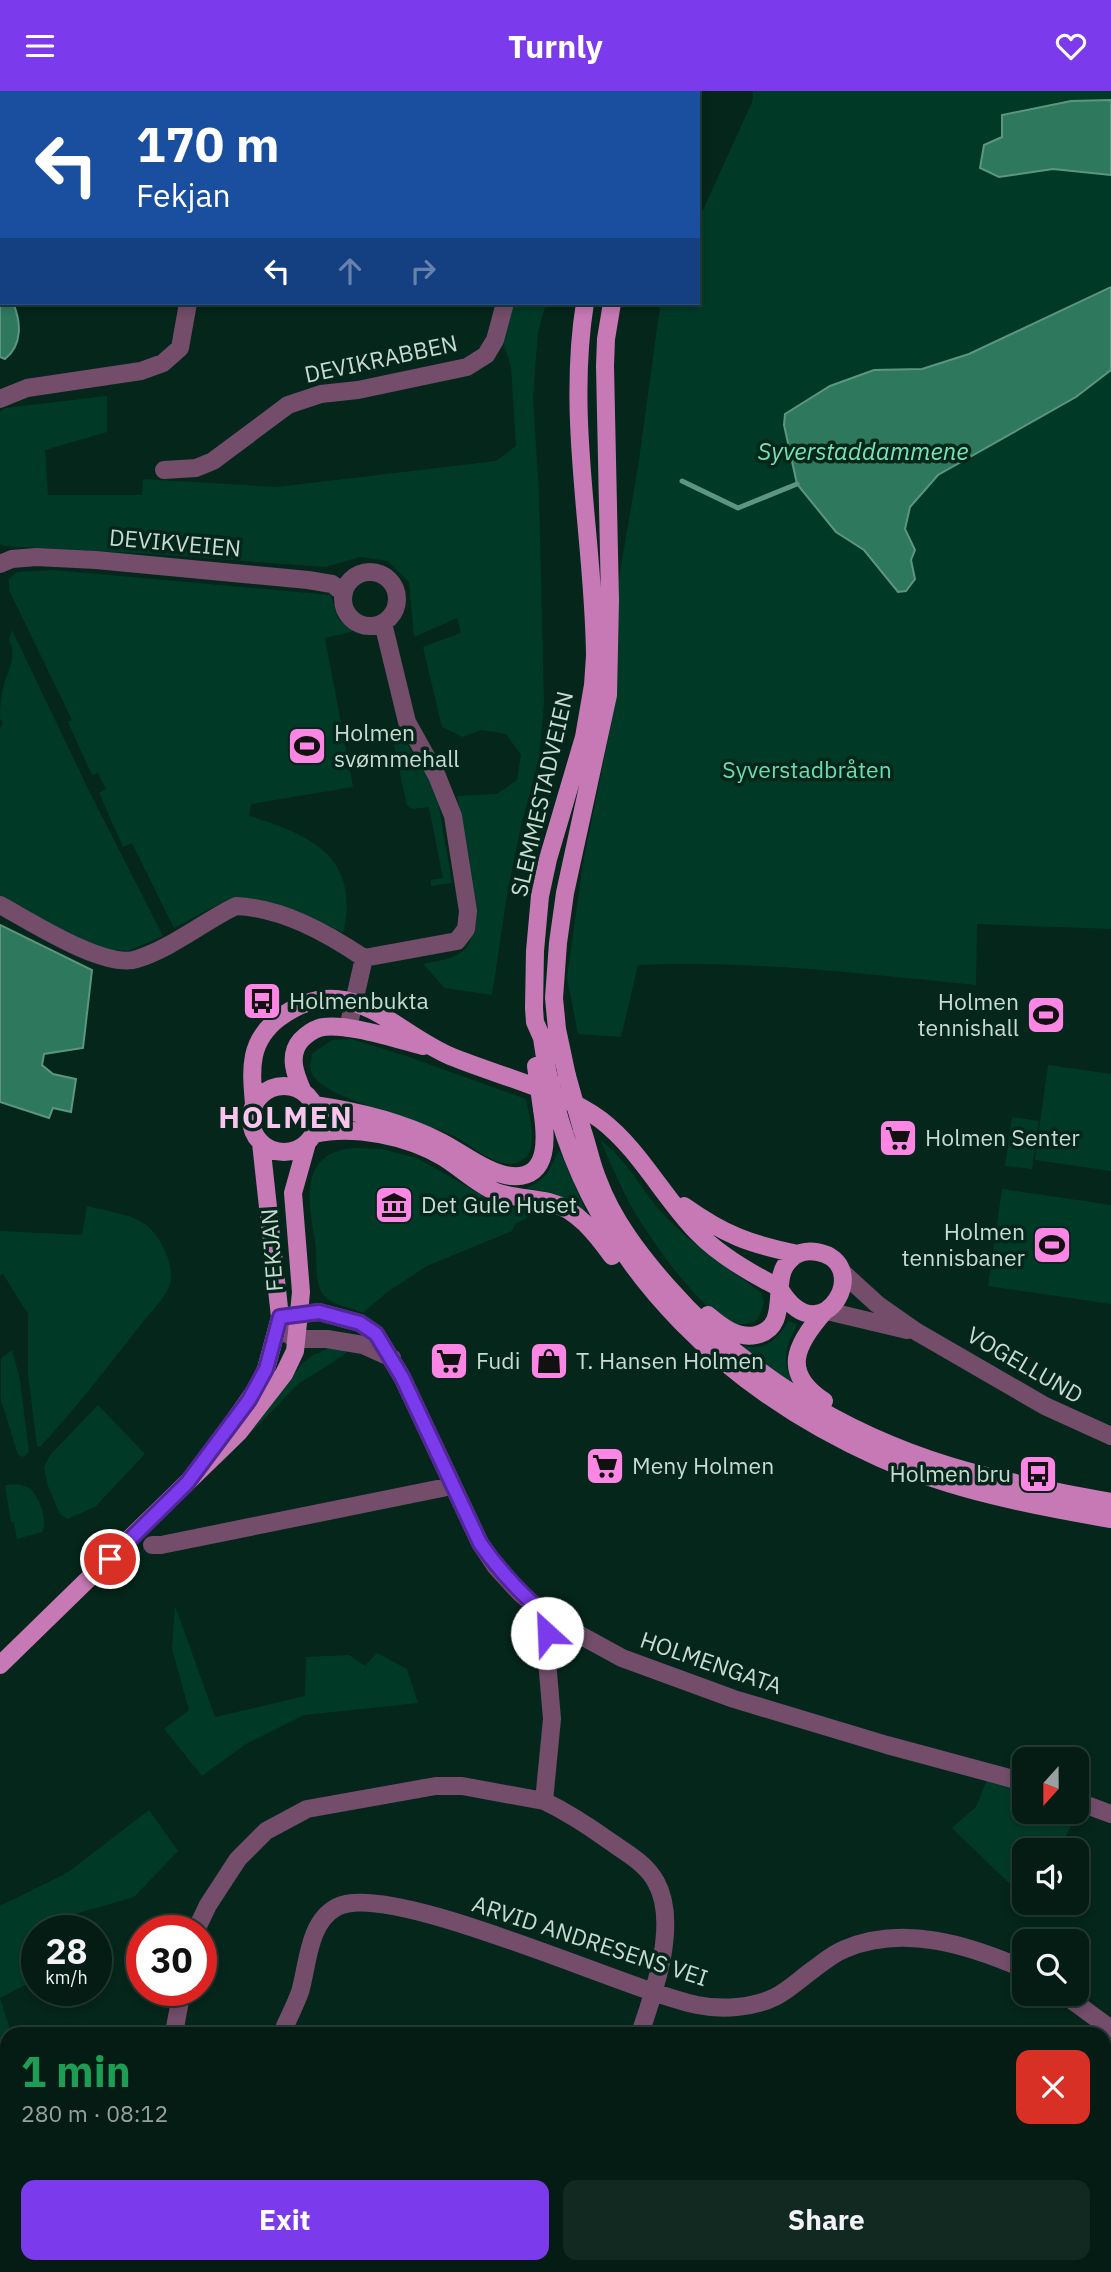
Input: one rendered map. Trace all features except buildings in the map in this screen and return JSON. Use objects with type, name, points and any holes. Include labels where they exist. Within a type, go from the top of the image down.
[{"type":"main road","name":"SLEMMESTADVEIEN","points":[[585,305],[579,348],[579,404],[594,625],[594,669],[584,737],[544,873],[534,951],[535,1022],[542,1038],[541,1068],[578,1172],[602,1221],[635,1271],[652,1291],[691,1333],[738,1374],[791,1410],[881,1458],[964,1487],[1111,1520]]},
{"type":"main road","name":"SLEMMESTADVEIEN","points":[[593,1162],[567,1076],[558,1036],[554,998],[558,943],[574,853],[608,695],[610,610],[605,366],[612,305]]},
{"type":"main road","points":[[436,1049],[378,1011],[339,999],[310,1001],[287,1013],[261,1037],[251,1065],[254,1104],[251,1125],[261,1143],[279,1152],[289,1152],[332,1130],[362,1132],[405,1142],[441,1156],[495,1191],[549,1202],[567,1209],[593,1232],[620,1265],[652,1291]]},
{"type":"main road","points":[[311,1139],[317,1115],[295,1073],[293,1058],[304,1037],[320,1028],[348,1028],[436,1049],[592,1114],[616,1134],[698,1233],[721,1252],[781,1290],[790,1306],[806,1314],[825,1312]]},
{"type":"main road","points":[[254,1104],[270,1089],[293,1087],[309,1098],[411,1129],[438,1140],[491,1169],[512,1176],[530,1172],[543,1156],[546,1138],[541,1068]]},
{"type":"main road","name":"FEKJAN","points":[[0,1665],[239,1432],[270,1394],[295,1351],[301,1292],[293,1193],[311,1139]]},
{"type":"main road","name":"FEKJAN","points":[[187,1483],[257,1388],[266,1369],[279,1323],[261,1143]]},
{"type":"main road","points":[[593,1162],[606,1177],[648,1248],[696,1305],[724,1328],[749,1336],[763,1333],[769,1328],[778,1313],[781,1274],[787,1262],[798,1254]]},
{"type":"main road","points":[[593,1162],[597,1179],[624,1230],[658,1276],[684,1305],[736,1353],[785,1388],[842,1422],[911,1453],[1020,1484],[1111,1502]]},
{"type":"main road","points":[[666,1194],[731,1236],[762,1247],[798,1254],[813,1251],[834,1259],[842,1272],[844,1287],[838,1301],[825,1312],[801,1342],[797,1356],[798,1375],[842,1422]]},
{"type":"street","points":[[0,399],[27,388],[141,371],[163,363],[180,348],[188,305]]},
{"type":"street","name":"DEVIKRABBEN","points":[[164,470],[196,467],[213,461],[288,405],[310,398],[467,367],[486,355],[495,340],[504,305]]},
{"type":"street","name":"DEVIKVEIEN","points":[[0,564],[12,559],[36,557],[190,568],[308,580],[332,584],[344,593]]},
{"type":"street","points":[[361,573],[379,573],[394,585],[398,602],[390,618],[383,623],[367,626],[351,618],[343,602],[347,585],[361,573]]},
{"type":"street","points":[[0,905],[90,952],[119,962],[139,959],[236,906],[269,911],[329,935],[364,958],[457,941],[466,929],[468,911],[453,816],[437,776],[407,722],[383,623]]},
{"type":"street","points":[[348,1028],[364,958]]},
{"type":"street","name":"VOGELLUND","points":[[842,1272],[877,1304],[917,1332],[1045,1406],[1111,1436]]},
{"type":"street","name":"HOLMENGATA","points":[[279,1323],[299,1313],[319,1312],[360,1323],[376,1334],[392,1358],[480,1543],[496,1567],[549,1618],[622,1658],[734,1699],[1012,1778]]},
{"type":"street","name":"VOGELLUND","points":[[825,1312],[917,1332]]},
{"type":"street","points":[[279,1323],[296,1339],[327,1339],[363,1345],[392,1358]]},
{"type":"street","points":[[152,1545],[452,1486]]},
{"type":"street","points":[[544,1801],[552,1719],[546,1649],[549,1618]]},
{"type":"street","points":[[203,1915],[238,1859],[266,1831],[307,1809],[436,1786],[462,1786],[544,1801],[569,1813],[639,1861],[656,1881],[662,1896],[664,1951],[655,1992],[642,2027]]},
{"type":"street","points":[[1089,1806],[1111,1814]]},
{"type":"street","name":"ARVID ANDRESENS VEI","points":[[285,2026],[299,1995],[314,1935],[323,1919],[337,1906],[353,1903],[408,1910],[459,1922],[655,1992],[697,2005],[722,2008],[774,1997],[843,1949],[873,1939],[926,1939],[970,1949],[1012,1965]]},
{"type":"street","points":[[175,2027],[179,2006]]},
{"type":"street","points":[[1080,2006],[1108,2027]]},
{"type":"green space","name":"Syverstadbråten","points":[[753,91],[1111,91],[1111,100],[1071,101],[1002,137],[999,177],[1053,169],[1111,175],[1111,287],[969,354],[922,369],[874,370],[836,532],[864,550],[898,592],[915,579],[911,560],[915,550],[905,529],[911,507],[938,475],[1076,398],[1111,370],[1111,929],[977,924],[976,985],[765,966],[638,965],[621,1037],[578,1034],[567,978],[583,863],[615,705],[617,590],[639,460],[660,307],[700,305],[700,217],[753,100]]},
{"type":"green space","points":[[511,305],[545,305],[538,332],[533,396],[539,495],[544,704],[539,758],[508,889],[492,995],[445,988],[423,964],[459,954],[469,942],[476,921],[457,796],[497,794],[517,780],[521,755],[506,734],[481,730],[463,737],[442,727],[423,647],[461,633],[457,618],[414,637],[409,582],[388,561],[360,557],[325,567],[4,546],[0,543],[0,412],[5,408],[107,396],[107,432],[45,450],[48,495],[142,495],[143,479],[277,487],[496,461],[516,446],[511,367],[503,341]]},
{"type":"green space","points":[[53,570],[331,595],[338,619],[355,631],[325,638],[353,787],[251,804],[249,816],[272,823],[311,841],[326,853],[338,868],[345,885],[347,907],[343,933],[289,909],[245,898],[220,904],[174,928],[132,843],[123,847],[99,793],[106,789],[98,773],[92,775],[68,722],[72,720],[9,590],[9,579],[17,572]]},
{"type":"green space","points":[[12,630],[90,793],[163,936],[128,951],[99,949],[0,898],[0,729],[3,722],[0,719],[0,710],[12,657],[9,640]]},
{"type":"green space","points":[[401,735],[431,780],[437,795],[452,883],[431,886],[431,880],[443,878],[429,807],[412,809],[407,806],[392,736]]},
{"type":"green space","points":[[351,1039],[526,1099],[532,1132],[531,1148],[527,1155],[514,1163],[496,1161],[454,1136],[355,1101],[320,1083],[311,1071],[312,1054],[332,1040]]},
{"type":"green space","points":[[1048,1065],[1111,1074],[1111,1171],[1035,1160]]},
{"type":"green space","points":[[1012,1117],[1039,1121],[1032,1169],[1005,1166]]},
{"type":"green space","points":[[600,1140],[626,1165],[655,1205],[674,1225],[761,1293],[764,1303],[758,1319],[737,1324],[724,1319],[695,1294],[666,1259],[635,1213]]},
{"type":"green space","points":[[353,1148],[382,1149],[417,1158],[496,1203],[528,1210],[527,1218],[515,1224],[512,1231],[427,1266],[386,1293],[363,1313],[334,1303],[324,1296],[318,1281],[310,1185],[314,1171],[322,1160],[335,1152]]},
{"type":"green space","points":[[559,1150],[586,1211],[551,1193],[526,1188],[544,1177]]},
{"type":"green space","name":"Holmen tennisbaner","points":[[1002,1189],[1111,1205],[1111,1304],[988,1286]]},
{"type":"green space","points":[[87,1206],[130,1217],[149,1228],[165,1250],[170,1268],[170,1284],[157,1305],[40,1447],[37,1446],[28,1374],[28,1314],[3,1274],[0,1276],[0,1231],[82,1235]]},
{"type":"green space","points":[[789,1321],[796,1324],[786,1355],[787,1369],[794,1384],[792,1386],[742,1346],[765,1345],[780,1333]]},
{"type":"green space","points":[[329,1348],[349,1349],[344,1355],[298,1384],[218,1467],[302,1364],[313,1355]]},
{"type":"green space","points":[[12,1350],[20,1380],[29,1452],[24,1457],[18,1455],[1,1400],[1,1358]]},
{"type":"green space","points":[[98,1405],[145,1454],[95,1507],[67,1519],[60,1514],[48,1486],[44,1467],[51,1454]]},
{"type":"green space","points":[[19,1484],[29,1488],[37,1497],[42,1509],[44,1528],[42,1532],[17,1539],[14,1522],[11,1522],[5,1485]]},
{"type":"green space","points":[[175,1606],[215,1717],[305,1696],[306,1657],[349,1655],[365,1666],[377,1653],[407,1669],[418,1703],[304,1715],[246,1744],[202,1776],[164,1729],[189,1710],[172,1649]]},
{"type":"green space","points":[[987,1780],[1012,1787],[1012,1824],[1072,1824],[1065,1838],[1012,1838],[1012,1886],[952,1828],[976,1807]]},
{"type":"green space","points":[[149,1810],[178,1851],[134,1897],[71,1915],[21,1915],[21,1987],[0,1998],[0,1906],[67,1873]]},
{"type":"green space","points":[[0,1998],[9,2027],[0,2027]]},
{"type":"water","points":[[1111,100],[1111,175],[1053,169],[999,177],[980,168],[984,145],[1002,137],[1002,115],[1071,101]]},
{"type":"water","name":"Syverstaddammene","points":[[1111,287],[1111,370],[1076,397],[938,475],[910,507],[905,529],[915,550],[911,560],[915,579],[906,591],[898,592],[864,550],[836,532],[797,484],[784,425],[785,414],[830,386],[874,370],[922,369],[969,354]]},
{"type":"water","points":[[0,305],[14,305],[19,325],[18,340],[5,359],[0,357]]},
{"type":"water","points":[[0,925],[92,970],[83,1048],[44,1054],[42,1065],[53,1074],[76,1079],[71,1112],[53,1108],[49,1118],[0,1102]]},
{"type":"waterway","points":[[682,481],[738,508],[797,484]]},
{"type":"place","name":"Holmen svømmehall","points":[[307,746]]},
{"type":"place","name":"Holmenbukta","points":[[262,1001]]},
{"type":"place","name":"Holmen tennishall","points":[[1046,1015]]},
{"type":"place","name":"Holmen Senter","points":[[898,1138]]},
{"type":"place","name":"Det Gule Huset","points":[[394,1205]]},
{"type":"place","name":"Holmen tennisbaner","points":[[1052,1245]]},
{"type":"place","name":"Fudi","points":[[449,1361]]},
{"type":"place","name":"T. Hansen Holmen","points":[[549,1361]]},
{"type":"place","name":"Meny Holmen","points":[[605,1466]]},
{"type":"place","name":"Holmen bru","points":[[1038,1474]]},
{"type":"district","name":"HOLMEN","points":[[286,1118]]},
{"type":"route","points":[[110,1559],[187,1483],[249,1400],[266,1369],[280,1317],[319,1312],[360,1323],[376,1334],[402,1377],[480,1543],[496,1567],[549,1618],[547,1633]]}]
